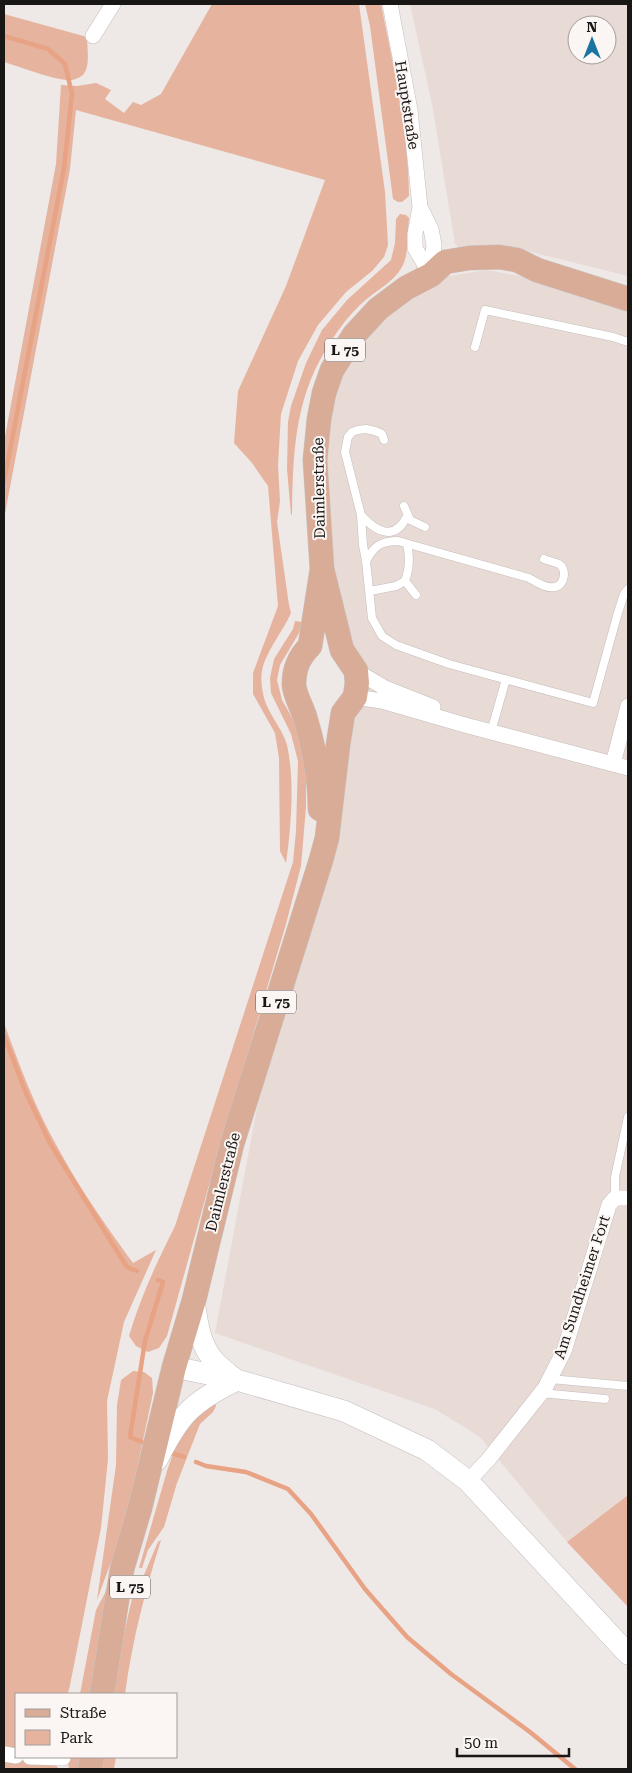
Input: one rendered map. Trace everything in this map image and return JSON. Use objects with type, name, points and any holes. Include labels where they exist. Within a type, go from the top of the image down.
[{"type":"main road","name":"Daimlerstraße","points":[[102,1693],[122,1569],[140,1508],[174,1367],[194,1300],[232,1144],[321,860],[326,838],[338,745],[357,684],[356,671],[342,650],[322,569],[315,460],[319,419],[324,393],[332,370],[354,335],[378,309],[406,288],[431,275],[449,276],[495,270],[537,270],[628,299]]},
{"type":"main road","name":"Daimlerstraße","points":[[321,860],[320,796],[315,751],[294,687],[294,670],[303,653],[310,646],[322,569]]},
{"type":"main road","points":[[310,646],[326,644],[342,650]]},
{"type":"main road","points":[[302,707],[313,716],[326,718],[349,705]]},
{"type":"street","points":[[93,36],[113,4]]},
{"type":"street","name":"Hauptstraße","points":[[390,4],[410,110],[420,207],[415,234],[415,248],[431,275]]},
{"type":"street","points":[[356,671],[385,688],[435,708],[465,725]]},
{"type":"street","points":[[349,705],[382,700],[465,725],[628,768]]},
{"type":"street","points":[[613,764],[628,706]]},
{"type":"street","name":"Am Sundheimer Fort","points":[[468,1481],[488,1460],[550,1379],[564,1351],[609,1205],[622,1198]]},
{"type":"street","points":[[194,1300],[199,1330],[205,1347],[215,1362],[237,1380]]},
{"type":"street","points":[[174,1367],[237,1380],[344,1412],[428,1450],[468,1481],[628,1654]]},
{"type":"street","points":[[146,1482],[172,1430],[187,1411],[214,1391],[237,1380]]},
{"type":"lane","points":[[475,347],[485,310],[613,337],[628,342]]},
{"type":"lane","points":[[384,440],[382,434],[366,429],[352,432],[348,437],[345,452],[361,516],[372,618],[382,636],[396,645],[449,664],[593,703],[617,616],[624,594],[628,589]]},
{"type":"lane","points":[[404,506],[407,516],[416,524],[426,527]]},
{"type":"lane","points":[[361,516],[370,526],[380,531],[392,532],[400,528],[407,516]]},
{"type":"lane","points":[[366,562],[371,552],[378,545],[388,541],[398,541],[529,578],[542,586],[555,587],[562,583],[564,576],[563,568],[560,564],[544,559]]},
{"type":"lane","points":[[370,592],[396,586],[405,581],[409,571],[407,544]]},
{"type":"lane","points":[[405,581],[416,595]]},
{"type":"lane","points":[[491,732],[506,679]]},
{"type":"lane","points":[[622,1198],[615,1177],[628,1117]]},
{"type":"lane","points":[[550,1379],[628,1386]]},
{"type":"lane","points":[[541,1393],[605,1400]]},
{"type":"shaded area","points":[[410,4],[628,4],[628,276],[527,251],[461,249],[455,244],[432,104]]},
{"type":"shaded area","points":[[487,270],[557,283],[628,307],[628,1495],[567,1542],[480,1437],[435,1409],[215,1333],[257,1108],[334,835],[349,683],[320,506],[332,370],[406,288],[449,276]]},
{"type":"green space","points":[[212,4],[359,4],[385,192],[388,245],[384,257],[372,271],[346,292],[318,325],[298,361],[281,414],[278,465],[280,501],[277,522],[291,613],[267,657],[261,680],[266,704],[287,745],[291,773],[291,804],[286,863],[280,851],[279,758],[275,733],[253,694],[253,673],[278,606],[268,486],[252,463],[234,443],[238,391],[286,286],[325,180],[76,110],[70,169],[4,519],[4,442],[56,164],[61,85],[77,86],[96,83],[111,90],[105,99],[124,113],[133,102],[141,105],[161,94]]},
{"type":"green space","points":[[365,4],[381,4],[395,75],[408,172],[409,196],[402,202],[393,199],[370,26]]},
{"type":"green space","points":[[4,14],[87,37],[88,60],[84,74],[76,79],[65,80],[4,62]]},
{"type":"green space","points":[[400,214],[406,215],[409,218],[407,250],[402,267],[389,282],[351,314],[325,351],[307,390],[297,430],[291,515],[287,469],[288,422],[291,406],[306,363],[322,330],[347,300],[391,260],[395,243],[396,219]]},
{"type":"green space","points":[[295,621],[302,622],[299,633],[280,665],[277,680],[282,700],[298,728],[306,767],[306,807],[301,866],[167,1336],[159,1348],[148,1352],[136,1346],[129,1336],[149,1280],[175,1226],[293,862],[298,761],[291,734],[271,693],[270,678],[274,659],[293,629]]},
{"type":"green space","points":[[4,1023],[22,1072],[43,1119],[67,1165],[94,1208],[133,1263],[156,1250],[124,1322],[107,1401],[108,1459],[101,1528],[69,1690],[68,1693],[15,1693],[15,1753],[4,1752]]},
{"type":"green space","points":[[133,1371],[144,1372],[152,1378],[153,1393],[117,1563],[111,1562],[97,1600],[116,1465],[117,1405],[121,1380]]},
{"type":"green space","points":[[215,1402],[216,1406],[213,1412],[200,1424],[177,1483],[164,1527],[148,1550],[142,1568],[139,1568],[178,1439],[186,1423]]},
{"type":"green space","points":[[628,1495],[628,1607],[567,1542]]},
{"type":"green space","points":[[161,1540],[131,1655],[125,1693],[110,1693],[137,1577],[143,1577],[158,1542]]},
{"type":"green space","points":[[110,1578],[91,1693],[80,1693],[96,1610]]},
{"type":"green space","points":[[4,1758],[53,1762],[59,1769],[4,1769]]},
{"type":"green space","points":[[67,1758],[80,1758],[78,1769],[69,1769]]},
{"type":"green space","points":[[99,1758],[116,1758],[114,1769],[97,1769]]},
{"type":"waterway","points":[[4,36],[48,49],[65,64],[72,94],[64,168],[4,481]]},
{"type":"waterway","points":[[4,1036],[26,1093],[51,1145],[127,1267],[137,1271]]},
{"type":"waterway","points":[[147,1444],[130,1437],[145,1341],[163,1282],[158,1280]]},
{"type":"waterway","points":[[171,1453],[184,1457]]},
{"type":"waterway","points":[[196,1462],[206,1466],[246,1472],[288,1489],[311,1514],[365,1589],[407,1637],[451,1674],[530,1732],[575,1769]]}]
